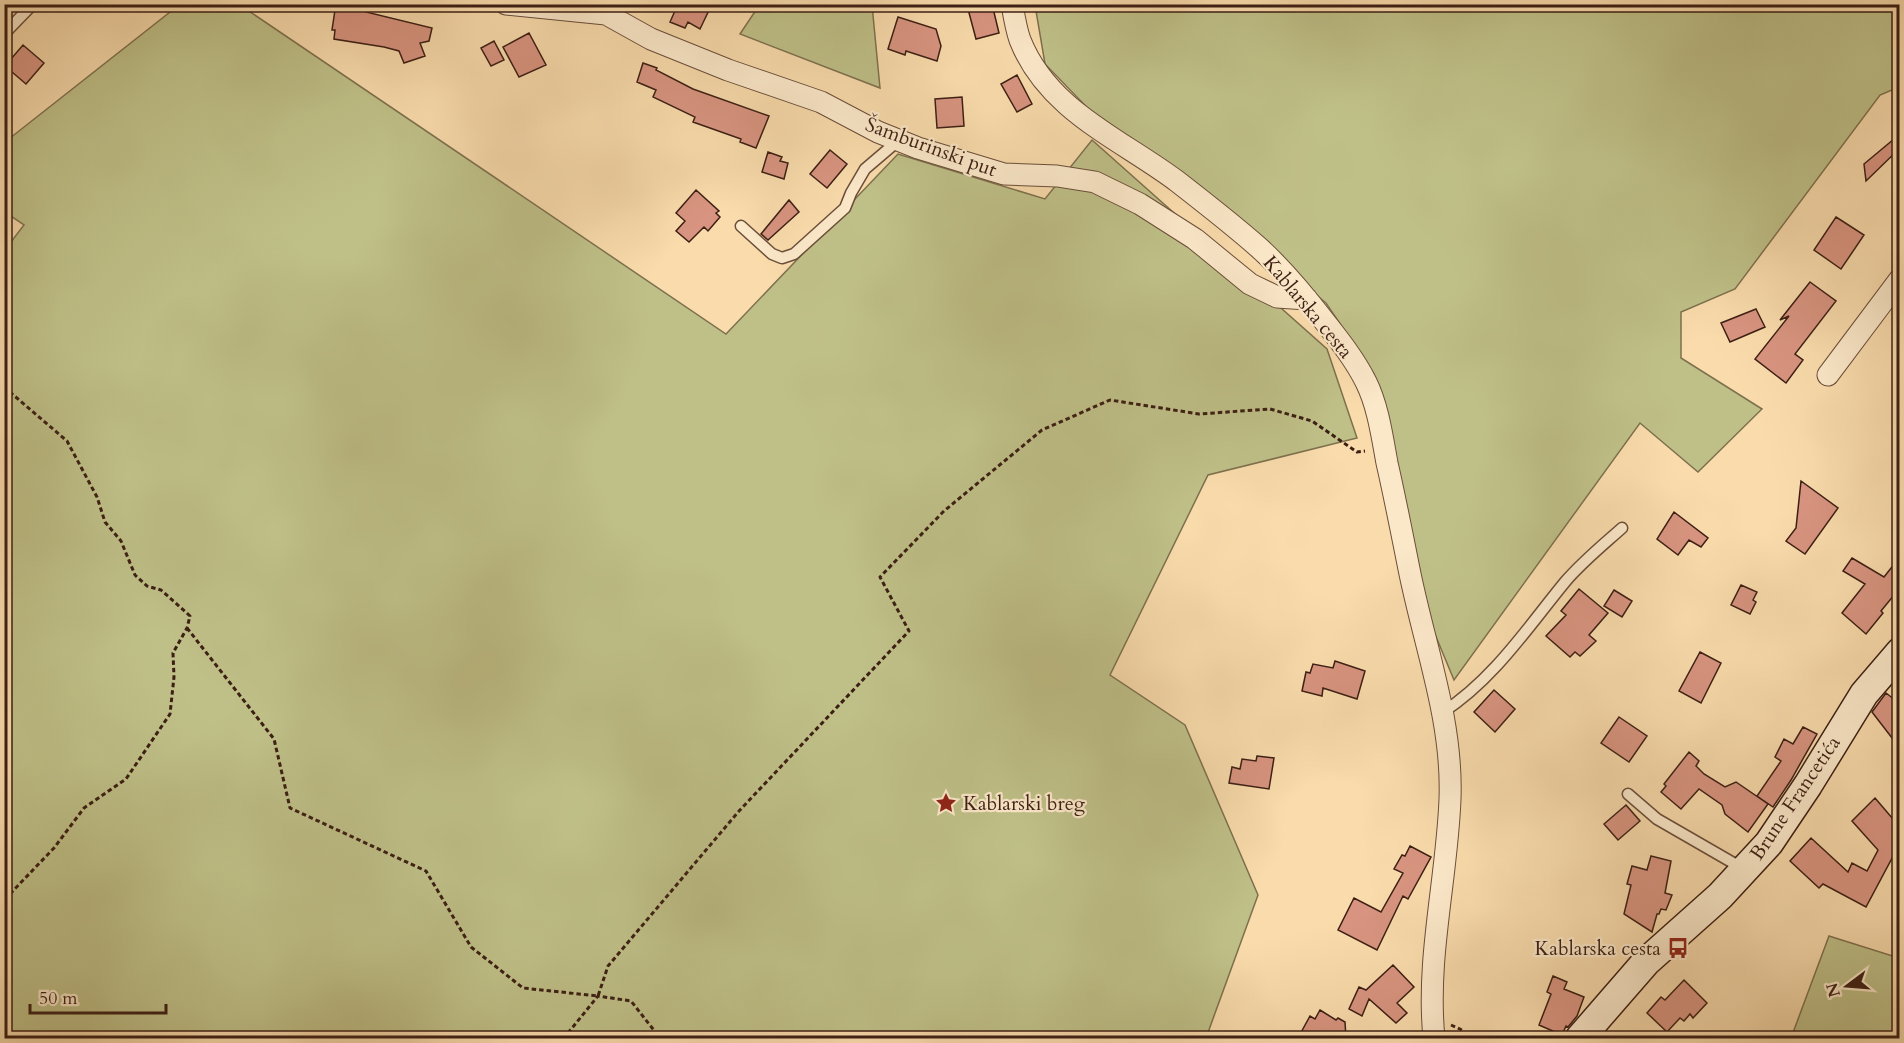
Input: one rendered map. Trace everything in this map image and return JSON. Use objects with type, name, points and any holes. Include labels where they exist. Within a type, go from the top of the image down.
[{"type":"street","name":"Šamburinski put","points":[[506,4],[606,14],[651,39],[728,70],[821,102],[878,132],[958,161],[1004,174],[1057,176],[1095,182],[1140,204],[1195,239],[1250,284],[1277,297],[1307,299]]},
{"type":"street","name":"Kablarska cesta","points":[[1012,4],[1020,39],[1040,77],[1063,102],[1102,133],[1175,180],[1259,248],[1307,299],[1347,350],[1367,383],[1385,450],[1412,582],[1443,712],[1448,748],[1450,796],[1432,967],[1434,1038]]},
{"type":"street","points":[[1828,375],[1899,279]]},
{"type":"street","name":"Brune Francetića","points":[[1580,1038],[1646,962],[1720,896],[1769,843],[1864,694],[1899,652]]},
{"type":"lane","points":[[4,34],[33,4]]},
{"type":"lane","points":[[741,226],[772,254],[782,258],[794,254],[845,208],[865,169],[900,140]]},
{"type":"lane","points":[[1443,712],[1476,686],[1538,617],[1567,580],[1622,528]]},
{"type":"lane","points":[[1628,794],[1658,819],[1745,870]]},
{"type":"path","points":[[4,387],[67,441],[97,497],[105,522],[121,541],[135,575],[147,586],[161,590],[190,616],[187,628],[173,653],[171,714],[126,779],[84,808],[54,848],[9,896],[4,897]]},
{"type":"path","points":[[546,1038],[568,1033],[598,996],[608,966],[685,875],[739,812],[909,631],[880,577],[944,512],[1042,430],[1110,400],[1199,414],[1270,410],[1312,421],[1357,452],[1385,450]]},
{"type":"path","points":[[187,628],[274,739],[290,808],[426,871],[471,947],[523,988],[631,1001],[660,1038]]},
{"type":"green space","points":[[760,4],[872,5],[880,88],[740,34]]},
{"type":"green space","points":[[179,5],[240,5],[726,334],[898,154],[1045,199],[1092,140],[1327,349],[1357,438],[1208,475],[1110,675],[1185,725],[1258,895],[1206,1038],[5,1038],[4,251],[24,225],[5,212],[5,142]]},
{"type":"green space","points":[[1035,5],[1899,5],[1899,87],[1880,95],[1735,289],[1681,312],[1681,358],[1762,409],[1698,472],[1640,423],[1454,680],[1422,603],[1374,374],[1326,303],[1103,124],[1045,64]]},
{"type":"green space","points":[[1829,936],[1899,958],[1899,1038],[1791,1038]]},
{"type":"building","points":[[678,4],[712,4],[700,29],[688,22],[685,28],[670,22]]},
{"type":"building","points":[[992,4],[999,33],[976,39],[968,9]]},
{"type":"building","points":[[343,6],[366,9],[366,12],[432,28],[429,41],[420,43],[425,56],[404,63],[399,51],[334,39],[335,30],[332,30],[335,10],[343,11]]},
{"type":"building","points":[[898,17],[936,29],[941,46],[937,61],[906,51],[905,55],[888,49]]},
{"type":"building","points":[[529,33],[546,65],[519,77],[503,47]]},
{"type":"building","points":[[494,41],[504,60],[491,66],[481,48]]},
{"type":"building","points":[[23,45],[44,63],[26,84],[5,66]]},
{"type":"building","points":[[643,63],[657,68],[656,70],[693,89],[769,116],[756,148],[740,142],[741,139],[693,122],[695,117],[653,97],[656,90],[637,82]]},
{"type":"building","points":[[1017,75],[1032,104],[1017,112],[1001,84]]},
{"type":"building","points":[[962,97],[964,126],[937,128],[935,99]]},
{"type":"building","points":[[1894,139],[1899,149],[1866,181],[1864,164]]},
{"type":"building","points":[[830,150],[847,164],[827,188],[810,174]]},
{"type":"building","points":[[768,152],[782,157],[780,161],[788,163],[784,179],[762,172]]},
{"type":"building","points":[[696,190],[719,211],[716,213],[720,217],[708,231],[704,227],[689,242],[676,231],[685,221],[676,213]]},
{"type":"building","points":[[789,200],[799,212],[768,240],[761,234]]},
{"type":"building","points":[[1836,217],[1864,235],[1841,269],[1814,250]]},
{"type":"building","points":[[1810,282],[1836,301],[1795,354],[1803,360],[1786,383],[1755,359],[1789,316],[1780,320]]},
{"type":"building","points":[[1756,309],[1765,327],[1730,342],[1721,323]]},
{"type":"building","points":[[1801,481],[1838,508],[1805,554],[1786,541],[1796,528]]},
{"type":"building","points":[[1674,512],[1708,538],[1701,547],[1689,540],[1678,555],[1657,539]]},
{"type":"building","points":[[1852,558],[1884,577],[1899,558],[1899,589],[1866,634],[1842,613],[1865,584],[1843,571]]},
{"type":"building","points":[[1741,585],[1757,592],[1753,600],[1756,602],[1750,614],[1731,605]]},
{"type":"building","points":[[1579,589],[1608,613],[1589,635],[1596,641],[1580,656],[1575,652],[1570,657],[1546,636],[1566,615],[1561,611]]},
{"type":"building","points":[[1614,590],[1632,601],[1622,617],[1604,606]]},
{"type":"building","points":[[1700,652],[1721,663],[1701,703],[1679,691]]},
{"type":"building","points":[[1335,661],[1365,671],[1357,699],[1323,688],[1322,696],[1302,691],[1306,672],[1310,673],[1313,664],[1333,668]]},
{"type":"building","points":[[1494,690],[1515,709],[1495,732],[1474,712]]},
{"type":"building","points":[[1886,693],[1899,703],[1899,747],[1872,712]]},
{"type":"building","points":[[1619,717],[1647,736],[1629,762],[1601,743]]},
{"type":"building","points":[[1803,727],[1817,734],[1773,807],[1757,796],[1781,761],[1775,757],[1784,739],[1793,744]]},
{"type":"building","points":[[1689,752],[1699,761],[1696,766],[1704,774],[1725,787],[1736,782],[1768,804],[1748,832],[1725,814],[1722,805],[1699,789],[1681,809],[1661,792],[1666,786],[1664,784]]},
{"type":"building","points":[[1257,756],[1274,758],[1269,789],[1229,783],[1232,767],[1240,769],[1242,759],[1256,761]]},
{"type":"building","points":[[1875,798],[1899,826],[1899,845],[1866,907],[1823,884],[1819,888],[1790,861],[1811,838],[1848,872],[1852,863],[1867,871],[1878,850],[1852,821]]},
{"type":"building","points":[[1626,805],[1640,821],[1618,840],[1604,824]]},
{"type":"building","points":[[1410,846],[1431,857],[1408,899],[1403,896],[1377,950],[1338,930],[1354,898],[1381,912],[1403,873],[1394,869]]},
{"type":"building","points":[[1651,856],[1671,861],[1665,893],[1672,895],[1666,910],[1661,909],[1657,914],[1652,932],[1624,914],[1631,885],[1627,884],[1632,866],[1647,870]]},
{"type":"building","points":[[1393,965],[1414,987],[1397,1003],[1407,1013],[1396,1023],[1369,999],[1362,1016],[1349,1009],[1359,987],[1366,990]]},
{"type":"building","points":[[1553,976],[1567,982],[1564,989],[1584,997],[1577,1016],[1568,1027],[1566,1026],[1562,1035],[1539,1025],[1551,994],[1547,992]]},
{"type":"building","points":[[1684,980],[1707,1003],[1693,1018],[1690,1014],[1684,1021],[1680,1018],[1667,1032],[1647,1013],[1661,997],[1665,1000]]},
{"type":"building","points":[[1320,1010],[1336,1020],[1338,1018],[1345,1022],[1346,1038],[1298,1038],[1310,1016],[1315,1019]]},
{"type":"place","name":"Kablarski breg","points":[[946,803]]},
{"type":"place","name":"Kablarska cesta","points":[[1678,948]]}]
